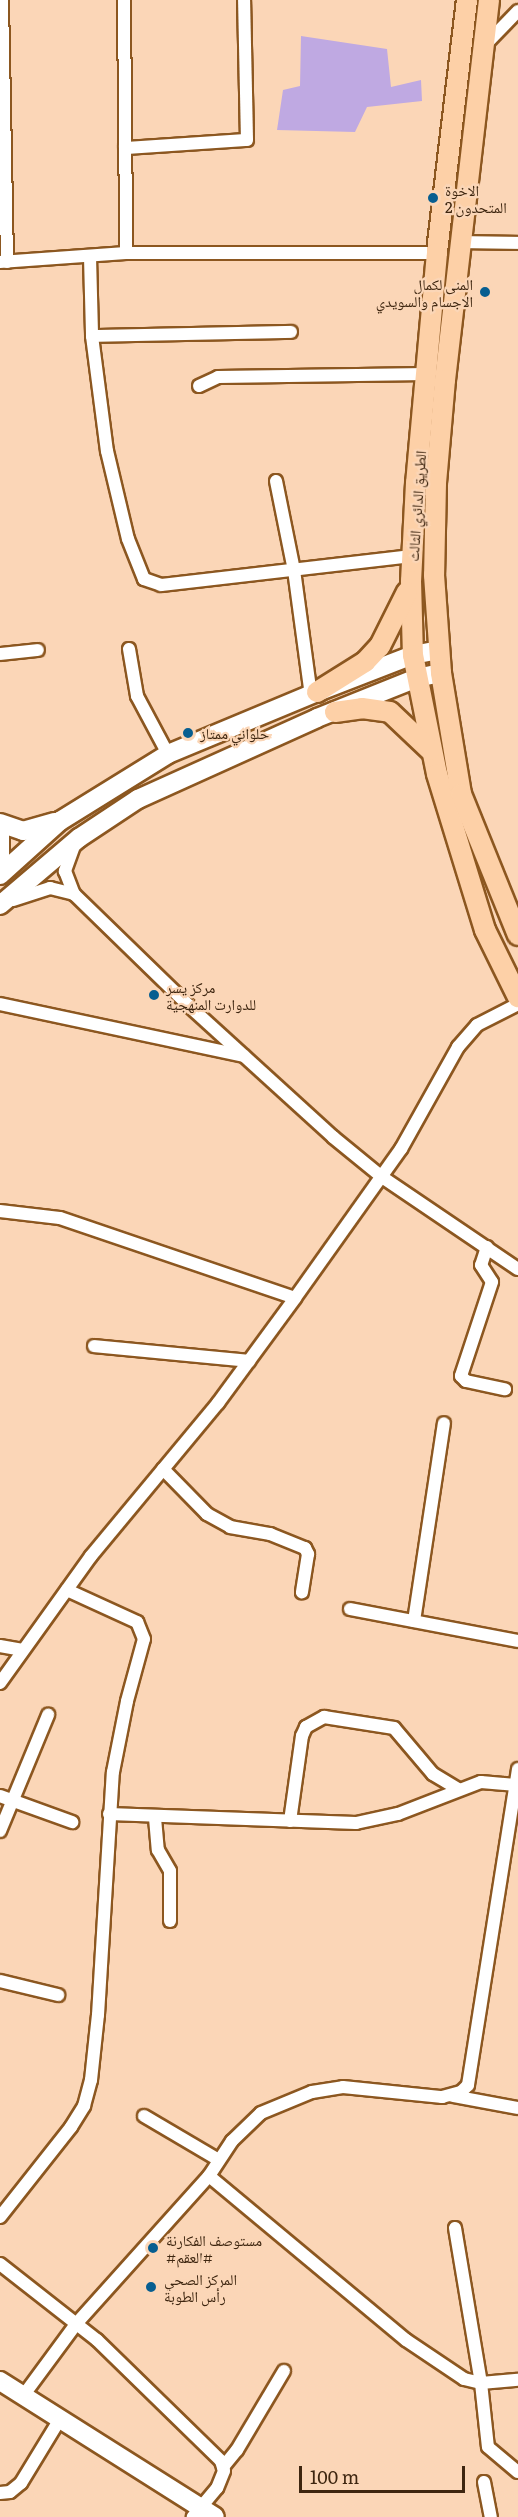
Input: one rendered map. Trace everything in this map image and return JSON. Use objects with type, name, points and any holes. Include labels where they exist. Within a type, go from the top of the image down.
[{"type":"main road","name":"الطريق الدائري الثالث","points":[[467,0],[437,253],[412,555],[413,655],[431,751],[485,930],[518,997]]},
{"type":"main road","name":"الطريق الدائري الثالث","points":[[489,0],[436,483],[434,575],[438,650],[461,794],[518,935]]},
{"type":"main road","points":[[314,693],[365,662],[380,646],[394,624],[411,581]]},
{"type":"main road","points":[[0,875],[60,821],[168,754],[314,693],[413,655],[438,650]]},
{"type":"main road","points":[[0,906],[79,838],[178,779],[417,678],[441,673]]},
{"type":"main road","points":[[335,712],[362,708],[390,712],[431,751]]},
{"type":"main road","points":[[0,823],[23,831],[60,821]]},
{"type":"main road","points":[[0,829],[0,860]]},
{"type":"main road","points":[[0,2381],[203,2514]]},
{"type":"street","points":[[2,0],[3,262],[126,253],[437,253]]},
{"type":"street","points":[[124,0],[126,253]]},
{"type":"street","points":[[125,148],[247,140],[244,0]]},
{"type":"street","points":[[483,47],[518,11]]},
{"type":"street","points":[[463,242],[518,243]]},
{"type":"street","points":[[90,257],[92,336],[107,451],[128,539],[144,579],[161,585],[236,573],[294,570],[412,555]]},
{"type":"street","points":[[92,336],[291,332]]},
{"type":"street","points":[[199,386],[218,377],[427,374]]},
{"type":"street","points":[[276,481],[294,570],[314,693]]},
{"type":"street","points":[[129,649],[137,696],[168,754]]},
{"type":"street","points":[[0,654],[38,650]]},
{"type":"street","points":[[75,894],[66,864],[79,838]]},
{"type":"street","points":[[0,906],[44,889],[59,888],[75,894],[245,1056],[381,1177],[518,1269]]},
{"type":"street","points":[[0,1004],[245,1056]]},
{"type":"street","points":[[0,1683],[67,1590],[249,1361],[295,1298],[401,1149],[458,1047],[477,1025],[518,1004]]},
{"type":"street","points":[[0,1211],[60,1218],[295,1298]]},
{"type":"street","points":[[487,1247],[481,1265],[492,1282],[461,1376],[466,1381],[505,1389]]},
{"type":"street","points":[[94,1346],[249,1361]]},
{"type":"street","points":[[414,1621],[444,1423]]},
{"type":"street","points":[[163,1469],[207,1514],[230,1527],[270,1534],[305,1548],[308,1554],[302,1593]]},
{"type":"street","points":[[0,2217],[84,2106],[98,2015],[113,1772],[127,1701],[144,1639],[143,1630],[129,1618],[67,1590]]},
{"type":"street","points":[[350,1609],[518,1641]]},
{"type":"street","points":[[0,1646],[23,1650]]},
{"type":"street","points":[[0,1831],[48,1715]]},
{"type":"street","points":[[290,1821],[302,1736],[306,1727],[324,1717],[394,1728],[433,1774],[458,1789]]},
{"type":"street","points":[[453,2096],[461,2092],[471,2076],[518,1769]]},
{"type":"street","points":[[110,1814],[155,1818],[356,1823],[378,1820],[481,1782],[517,1784]]},
{"type":"street","points":[[0,1796],[72,1822]]},
{"type":"street","points":[[155,1818],[158,1850],[170,1871],[170,1922]]},
{"type":"street","points":[[0,1981],[58,1995]]},
{"type":"street","points":[[22,2396],[76,2324],[209,2176],[218,2159],[261,2112],[312,2092],[343,2087],[453,2096],[518,2108]]},
{"type":"street","points":[[144,2116],[218,2159]]},
{"type":"street","points":[[209,2176],[406,2340],[464,2379],[481,2383],[518,2380]]},
{"type":"street","points":[[456,2228],[481,2383],[488,2447],[518,2472]]},
{"type":"street","points":[[0,2264],[76,2324],[223,2467]]},
{"type":"street","points":[[203,2514],[217,2488],[223,2467],[237,2450],[284,2371]]},
{"type":"street","points":[[0,2493],[10,2492],[21,2483],[60,2419]]},
{"type":"street","points":[[484,2482],[491,2517]]},
{"type":"shaded area","points":[[301,36],[387,49],[391,87],[421,80],[422,101],[367,107],[355,132],[277,130],[283,90],[300,86]]},
{"type":"place","name":"الاخوة المتحدون 2","points":[[433,198]]},
{"type":"place","name":"المنى لكمال الاجسام والسويدي","points":[[485,292]]},
{"type":"place","name":"حلواني ممتاز","points":[[188,733]]},
{"type":"place","name":"مركز يسر للدوارت المنهجية","points":[[154,995]]},
{"type":"place","name":"مستوصف الفكارنة #العقم#","points":[[153,2248]]},
{"type":"place","name":"المركز الصحي رأس الطوبة","points":[[151,2287]]}]
